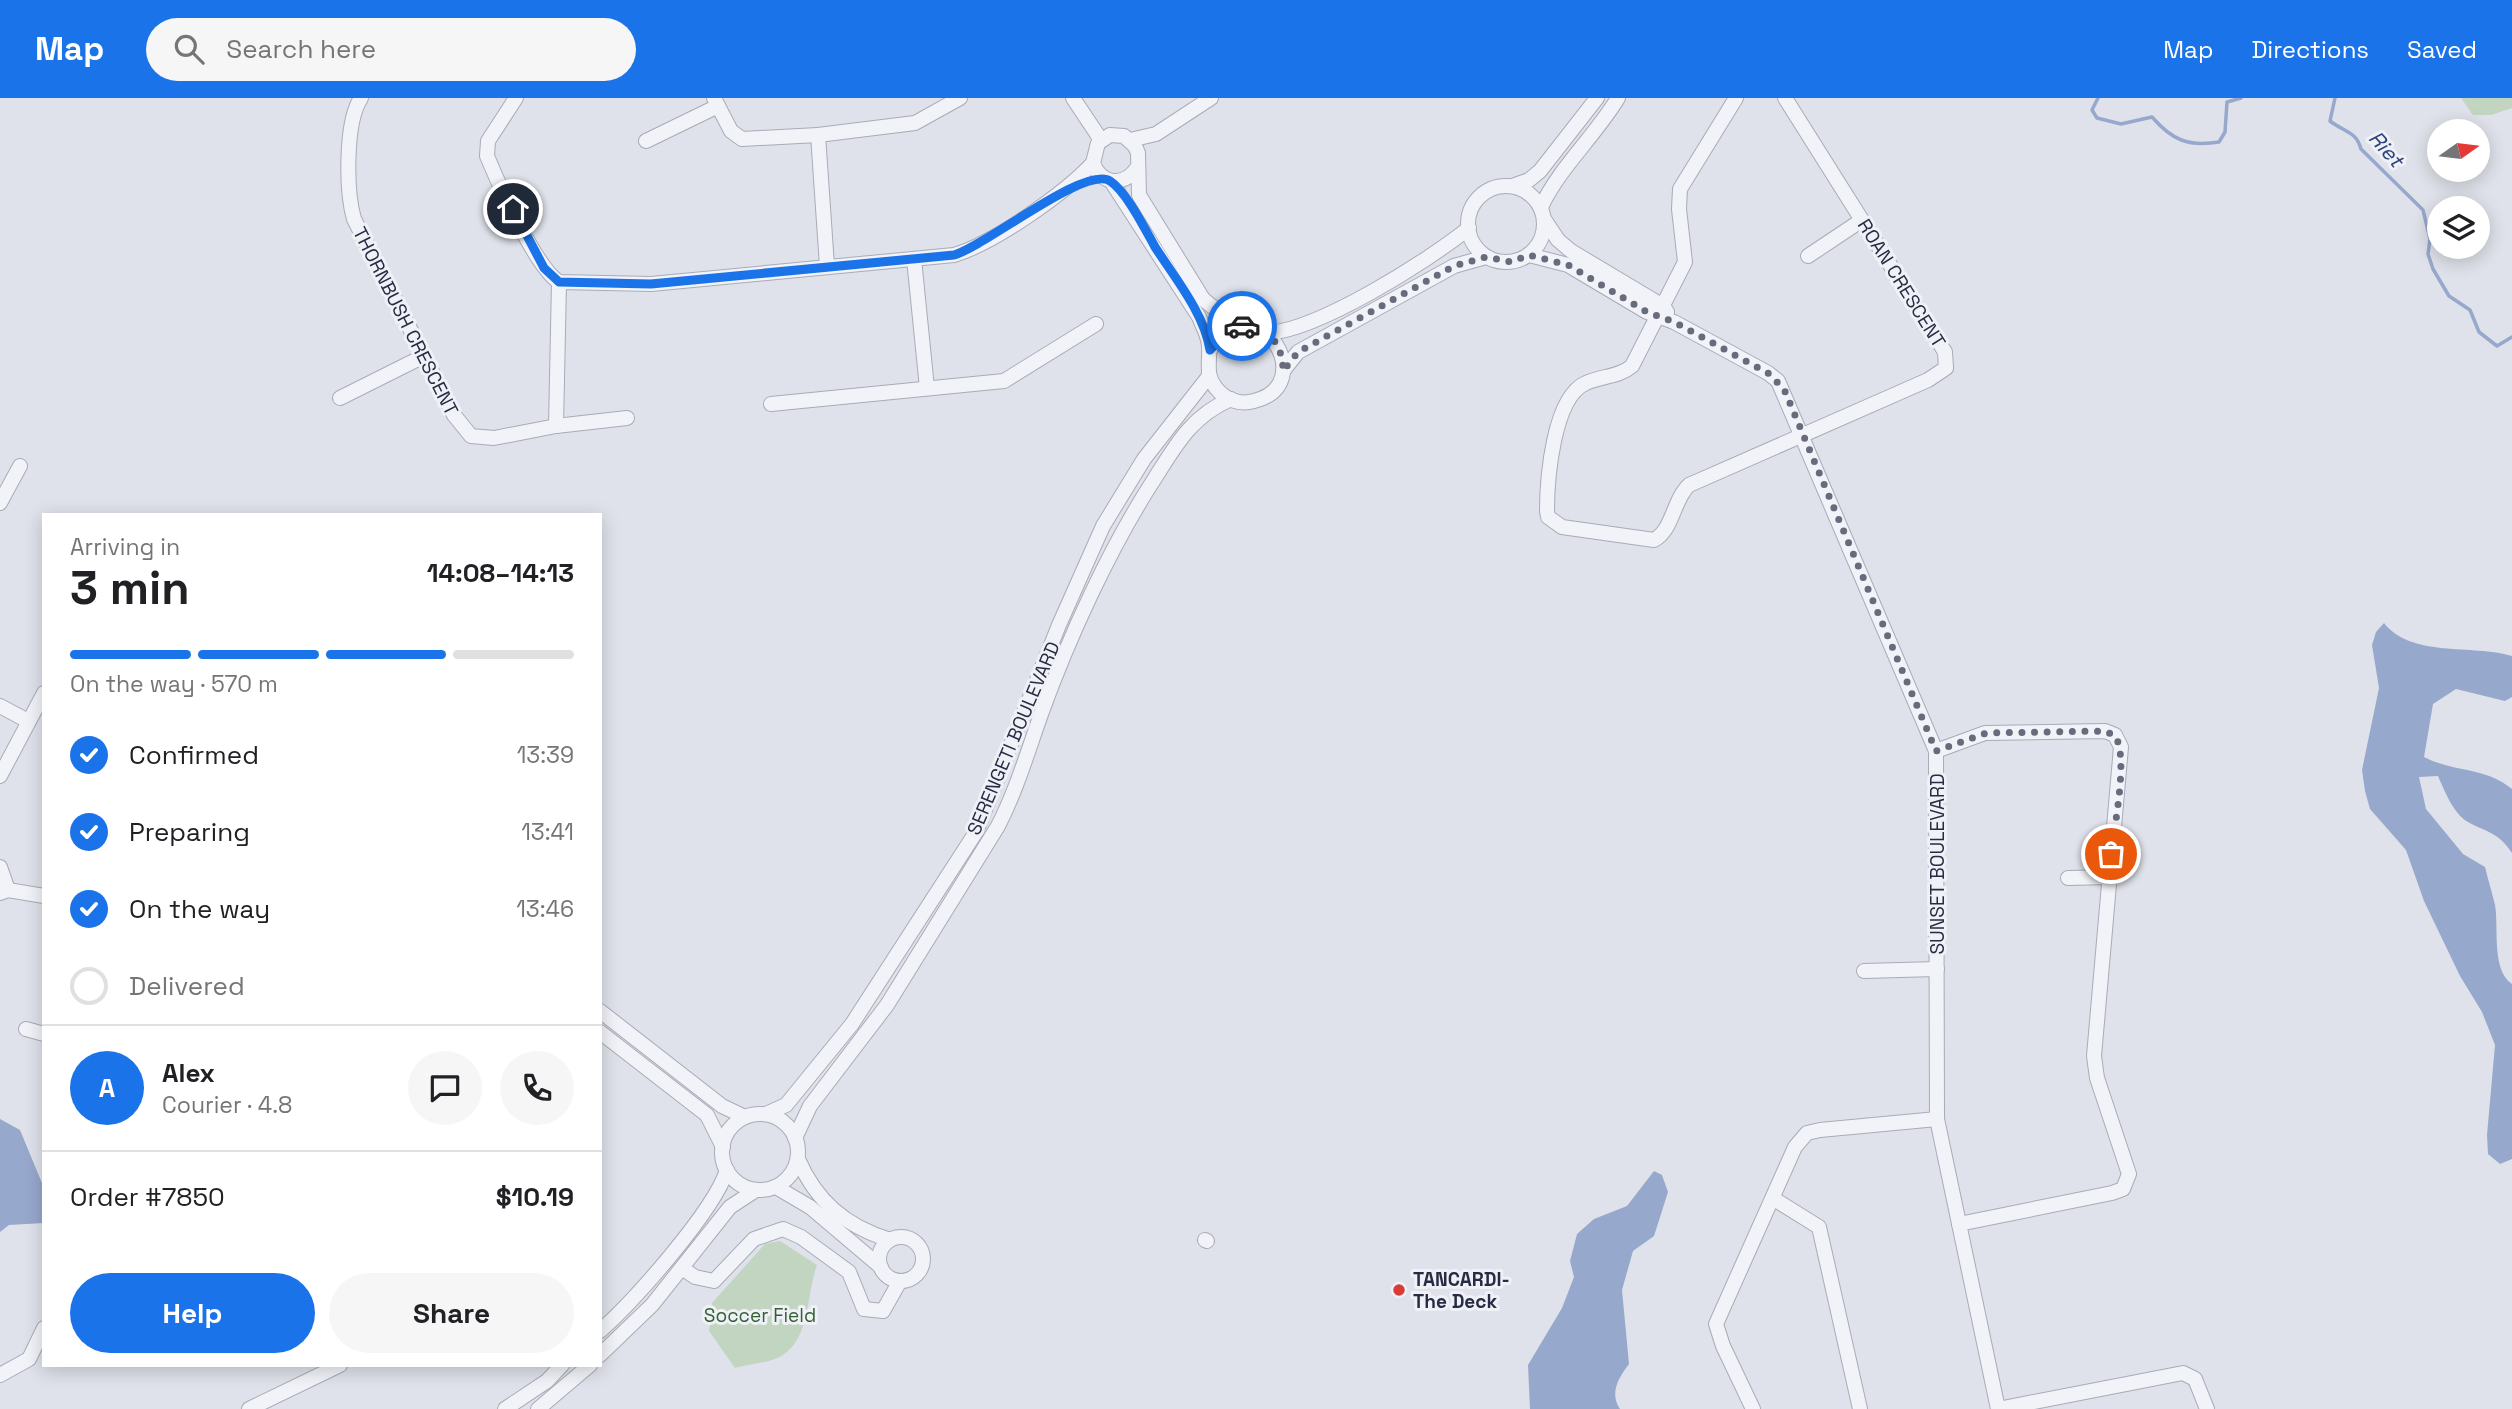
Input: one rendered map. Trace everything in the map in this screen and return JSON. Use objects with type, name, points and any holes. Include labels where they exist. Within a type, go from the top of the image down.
[{"type":"street","name":"THORNBUSH CRESCENT","points":[[361,98],[356,105],[351,129],[351,209],[454,415],[471,436],[494,438],[556,426]]},
{"type":"street","points":[[516,98],[488,141],[487,156],[544,268],[559,282],[651,284],[914,259],[969,251],[1072,185],[1093,163],[1094,149],[1101,140],[1117,135],[1130,140],[1156,134],[1211,98]]},
{"type":"street","points":[[646,141],[716,102],[731,131],[742,139],[818,135],[915,123],[960,98]]},
{"type":"street","points":[[1073,98],[1101,140]]},
{"type":"street","points":[[1486,257],[1476,247],[1469,228],[1471,210],[1478,199],[1488,190],[1529,180],[1540,171],[1597,98]]},
{"type":"street","points":[[1130,140],[1138,153],[1139,195],[1199,317],[1210,350],[1209,376],[1215,388],[1231,399],[1250,402],[1262,399],[1272,392],[1283,371],[1298,352],[1454,266],[1486,257],[1511,262],[1529,255],[1540,243],[1543,213],[1553,183],[1583,150],[1618,98]]},
{"type":"street","name":"ROAN CRESCENT","points":[[1737,98],[1680,188],[1678,199],[1685,262],[1632,366],[1625,372],[1580,387],[1561,417],[1547,501],[1548,517],[1562,527],[1654,540],[1664,533],[1676,504],[1689,485],[1940,374],[1948,362],[1945,352],[1785,98]]},
{"type":"street","points":[[1072,185],[1126,179],[1156,134]]},
{"type":"street","points":[[818,135],[827,267]]},
{"type":"street","points":[[1093,163],[1163,246],[1203,299],[1237,327]]},
{"type":"street","points":[[1512,186],[1524,190],[1543,213],[1561,243],[1615,285],[1660,312]]},
{"type":"street","points":[[1808,256],[1862,220]]},
{"type":"street","points":[[1267,333],[1299,328],[1317,320],[1418,264],[1469,228]]},
{"type":"street","points":[[1529,255],[1568,265],[1615,285]]},
{"type":"street","points":[[914,259],[927,388]]},
{"type":"street","points":[[559,282],[556,426],[627,418]]},
{"type":"street","name":"SUNSET BOULEVARD","points":[[1660,312],[1768,373],[1784,389],[1936,751],[1937,1119],[1998,1409]]},
{"type":"street","points":[[771,404],[1004,381],[1096,324]]},
{"type":"street","points":[[1210,350],[1217,339],[1237,327],[1251,326],[1267,333],[1280,347],[1283,371]]},
{"type":"street","points":[[340,398],[424,355]]},
{"type":"street","name":"SERENGETI BOULEVARD","points":[[766,1114],[786,1105],[852,1024],[976,832],[1059,625],[1103,526],[1144,459],[1209,376]]},
{"type":"street","name":"SERENGETI BOULEVARD","points":[[795,1138],[810,1106],[887,1005],[998,826],[1014,796],[1041,715],[1082,618],[1132,513],[1172,452],[1198,419],[1208,409],[1231,399]]},
{"type":"street","points":[[0,503],[20,466]]},
{"type":"street","points":[[0,776],[42,696]]},
{"type":"street","points":[[0,706],[28,721]]},
{"type":"street","points":[[1936,751],[1986,733],[2105,731],[2115,736],[2121,747],[2094,1066],[2127,1165],[2127,1183],[2123,1189],[2112,1193],[1959,1224]]},
{"type":"street","points":[[0,867],[4,891],[42,896]]},
{"type":"street","points":[[2068,878],[2109,877]]},
{"type":"street","points":[[1864,971],[1937,969]]},
{"type":"street","points":[[603,1022],[640,1042],[722,1106],[745,1117]]},
{"type":"street","points":[[602,1329],[628,1306],[658,1269],[722,1186],[727,1170],[719,1133],[707,1115],[630,1055],[603,1022]]},
{"type":"street","points":[[26,1029],[42,1033]]},
{"type":"street","points":[[630,1055],[640,1042]]},
{"type":"street","points":[[723,1147],[731,1127],[745,1117],[766,1114],[787,1125],[795,1138],[798,1159],[808,1184],[821,1200],[854,1224],[890,1240],[907,1237],[922,1251],[920,1271],[907,1280],[900,1281],[886,1275],[881,1267],[804,1202],[776,1187]]},
{"type":"street","points":[[1753,1409],[1723,1346],[1716,1324],[1795,1147],[1807,1133],[1937,1119]]},
{"type":"street","points":[[602,1354],[652,1306],[730,1207],[756,1190],[776,1187],[786,1180],[798,1159]]},
{"type":"street","points":[[727,1170],[739,1185],[756,1190]]},
{"type":"street","points":[[1774,1199],[1819,1227],[1860,1409]]},
{"type":"street","points":[[682,1268],[695,1277],[714,1281],[754,1239],[783,1229],[801,1237],[845,1269],[864,1309],[883,1311],[900,1281]]},
{"type":"street","points":[[881,1267],[879,1253],[890,1240]]},
{"type":"street","points":[[0,1375],[29,1359],[42,1332]]},
{"type":"street","points":[[249,1409],[336,1367]]},
{"type":"street","points":[[505,1409],[547,1381],[560,1367]]},
{"type":"street","points":[[538,1409],[588,1367]]},
{"type":"street","points":[[1998,1409],[2183,1373],[2195,1379],[2207,1409]]},
{"type":"green space","points":[[2461,98],[2512,98],[2512,108],[2491,115],[2473,115]]},
{"type":"green space","name":"Soccer Field","points":[[780,1241],[817,1265],[803,1326],[799,1337],[783,1355],[766,1362],[735,1368],[709,1331],[712,1303],[765,1244]]},
{"type":"water","points":[[2384,623],[2396,634],[2426,646],[2512,656],[2512,697],[2505,701],[2456,689],[2433,704],[2424,757],[2491,777],[2512,789],[2512,853],[2497,837],[2458,814],[2438,776],[2419,777],[2426,809],[2463,854],[2485,867],[2495,905],[2498,959],[2505,977],[2512,984],[2512,1159],[2500,1164],[2488,1154],[2487,1135],[2495,1045],[2482,1012],[2460,976],[2424,901],[2406,850],[2370,809],[2365,791],[2362,770],[2379,688],[2372,645],[2376,632]]},
{"type":"water","points":[[0,1119],[20,1130],[42,1183],[42,1223],[9,1225],[0,1232]]},
{"type":"water","points":[[1654,1171],[1662,1175],[1668,1192],[1654,1236],[1633,1251],[1622,1290],[1629,1364],[1615,1391],[1620,1409],[1530,1409],[1528,1365],[1562,1308],[1574,1277],[1570,1261],[1577,1234],[1594,1219],[1627,1206]]},
{"type":"waterway","name":"Riet","points":[[2098,98],[2092,110],[2097,118],[2121,124],[2152,117],[2181,140],[2198,143],[2219,142],[2225,132],[2227,102],[2241,98]]},
{"type":"waterway","name":"Riet","points":[[2335,98],[2330,121],[2353,135],[2361,149],[2423,210],[2430,239],[2428,254],[2433,269],[2449,296],[2470,310],[2479,332],[2497,346],[2512,337]]},
{"type":"way so far","points":[[1242,326],[1263,330],[1273,337],[1280,347],[1283,371],[1298,352],[1454,266],[1486,257],[1498,262],[1511,262],[1529,255],[1568,265],[1647,312],[1674,322],[1768,373],[1784,389],[1936,751],[1986,733],[2110,732],[2121,747],[2111,854]]},
{"type":"place","name":"TANCARDI- The Deck","points":[[1399,1290]]},
{"type":"route","points":[[513,209],[544,268],[559,282],[651,284],[954,255],[969,251],[1072,185],[1104,179],[1111,181],[1128,202],[1171,271],[1199,317],[1210,350],[1217,339],[1227,331],[1242,326]]}]
